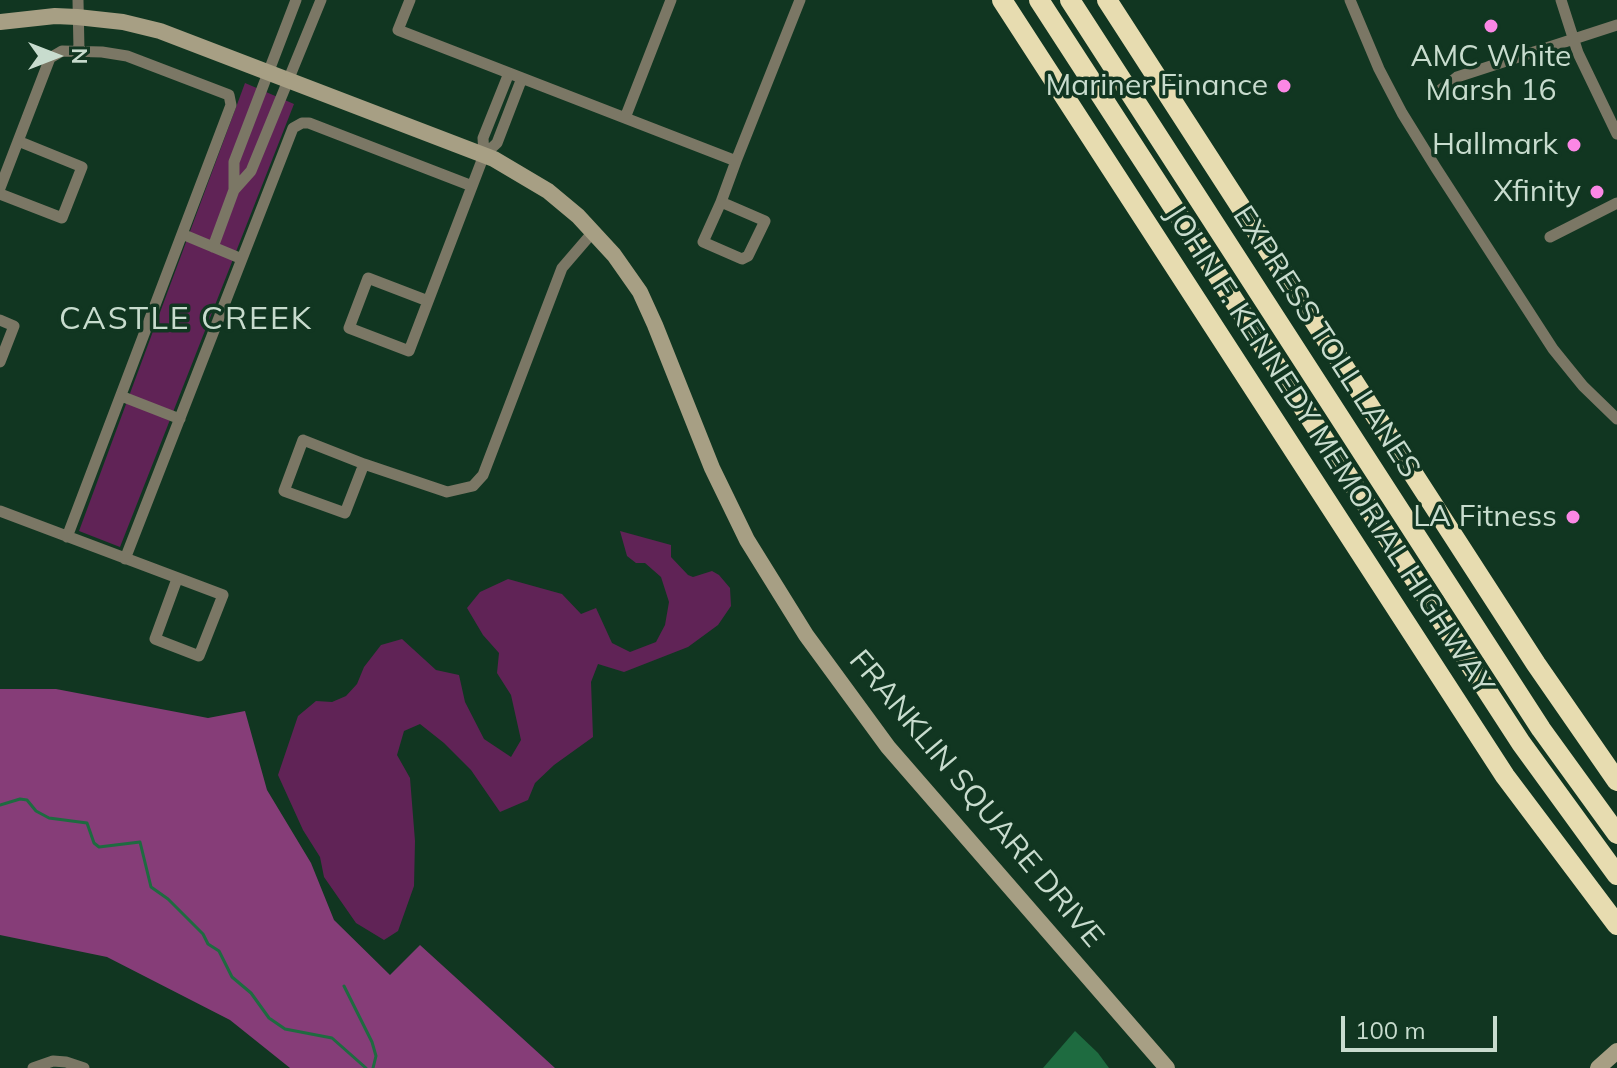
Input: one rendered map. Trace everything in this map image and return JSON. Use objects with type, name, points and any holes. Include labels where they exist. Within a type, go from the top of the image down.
[{"type":"highway","name":"JOHN F. KENNEDY MEMORIAL HIGHWAY","points":[[1002,0],[1505,776],[1617,925]]},
{"type":"highway","name":"EXPRESS TOLL LANES","points":[[1039,0],[1503,717],[1617,875]]},
{"type":"highway","name":"EXPRESS TOLL LANES","points":[[1070,0],[1541,729],[1617,834]]},
{"type":"highway","name":"JOHN F. KENNEDY MEMORIAL HIGHWAY","points":[[1107,0],[1536,664],[1617,781]]},
{"type":"street","points":[[213,247],[234,190],[234,162],[296,0]]},
{"type":"street","points":[[234,190],[251,171],[321,0]]},
{"type":"street","points":[[410,0],[398,30],[736,161]]},
{"type":"street","points":[[625,118],[671,0]]},
{"type":"street","points":[[721,202],[765,221],[748,256],[742,259],[703,242],[800,0]]},
{"type":"street","points":[[1350,0],[1391,92],[1436,168],[1553,349],[1583,386],[1617,419]]},
{"type":"street","points":[[1561,0],[1573,40],[1617,134]]},
{"type":"street","points":[[78,8],[79,50]]},
{"type":"street","name":"FRANKLIN SQUARE DRIVE","points":[[0,22],[55,16],[78,8],[160,31],[484,155],[548,191],[593,232],[640,292],[696,431],[747,540],[806,635],[888,747],[1167,1068]]},
{"type":"street","points":[[1435,94],[1457,77],[1617,25]]},
{"type":"street","points":[[18,141],[82,167],[62,218],[0,191],[18,141],[50,58],[62,51],[79,50],[127,56],[229,95],[231,105],[67,537]]},
{"type":"street","points":[[428,301],[368,278],[349,328],[409,351],[484,155],[483,138],[509,73]]},
{"type":"street","points":[[484,155],[497,143],[522,78]]},
{"type":"street","points":[[125,559],[293,128],[309,123],[472,186]]},
{"type":"street","points":[[1550,237],[1617,203]]},
{"type":"street","points":[[364,464],[345,513],[284,491],[303,440],[447,492],[473,486],[483,475],[562,268],[593,232]]},
{"type":"street","points":[[182,234],[242,259]]},
{"type":"street","points":[[0,320],[14,326],[0,362]]},
{"type":"street","points":[[121,396],[180,419]]},
{"type":"street","points":[[0,511],[223,595],[199,656],[155,639],[177,579]]},
{"type":"street","points":[[1598,1068],[1617,1051]]},
{"type":"street","points":[[33,1068],[53,1061],[84,1068]]},
{"type":"shaded area","points":[[245,83],[294,104],[120,547],[79,531]]},
{"type":"shaded area","points":[[620,531],[671,545],[671,557],[688,575],[693,577],[712,571],[719,575],[730,588],[731,606],[718,625],[688,647],[624,672],[598,664],[591,682],[593,737],[535,783],[528,800],[500,812],[471,770],[444,743],[420,724],[404,731],[397,755],[410,778],[415,841],[414,886],[398,931],[384,940],[356,923],[324,877],[320,857],[303,830],[278,775],[298,716],[316,701],[332,702],[346,696],[381,645],[402,639],[436,670],[459,675],[465,702],[484,739],[511,757],[521,740],[511,695],[497,673],[499,653],[483,635],[467,608],[480,592],[508,579],[562,594],[581,614],[596,608],[612,643],[630,652],[656,642],[665,625],[669,602],[661,577],[645,563],[636,563],[627,556]]},
{"type":"shaded area","points":[[0,689],[56,689],[208,718],[245,711],[267,790],[311,863],[334,920],[390,975],[420,945],[555,1068],[290,1068],[230,1020],[107,957],[0,935]]},
{"type":"shaded area","points":[[1075,1031],[1098,1053],[1109,1068],[1043,1068]]},
{"type":"waterway","points":[[0,805],[27,800],[36,811],[49,818],[87,823],[94,843],[99,847],[140,842],[151,887],[168,899],[203,934],[208,944],[219,951],[232,977],[251,993],[269,1018],[285,1029],[332,1038],[366,1068]]},
{"type":"waterway","points":[[344,986],[372,1042],[376,1056],[373,1068]]},
{"type":"place","name":"AMC White Marsh 16","points":[[1491,26]]},
{"type":"place","name":"Mariner Finance","points":[[1284,86]]},
{"type":"place","name":"Hallmark","points":[[1574,145]]},
{"type":"place","name":"Xfinity","points":[[1597,192]]},
{"type":"place","name":"LA Fitness","points":[[1573,517]]},
{"type":"district","name":"CASTLE CREEK","points":[[186,319]]}]
